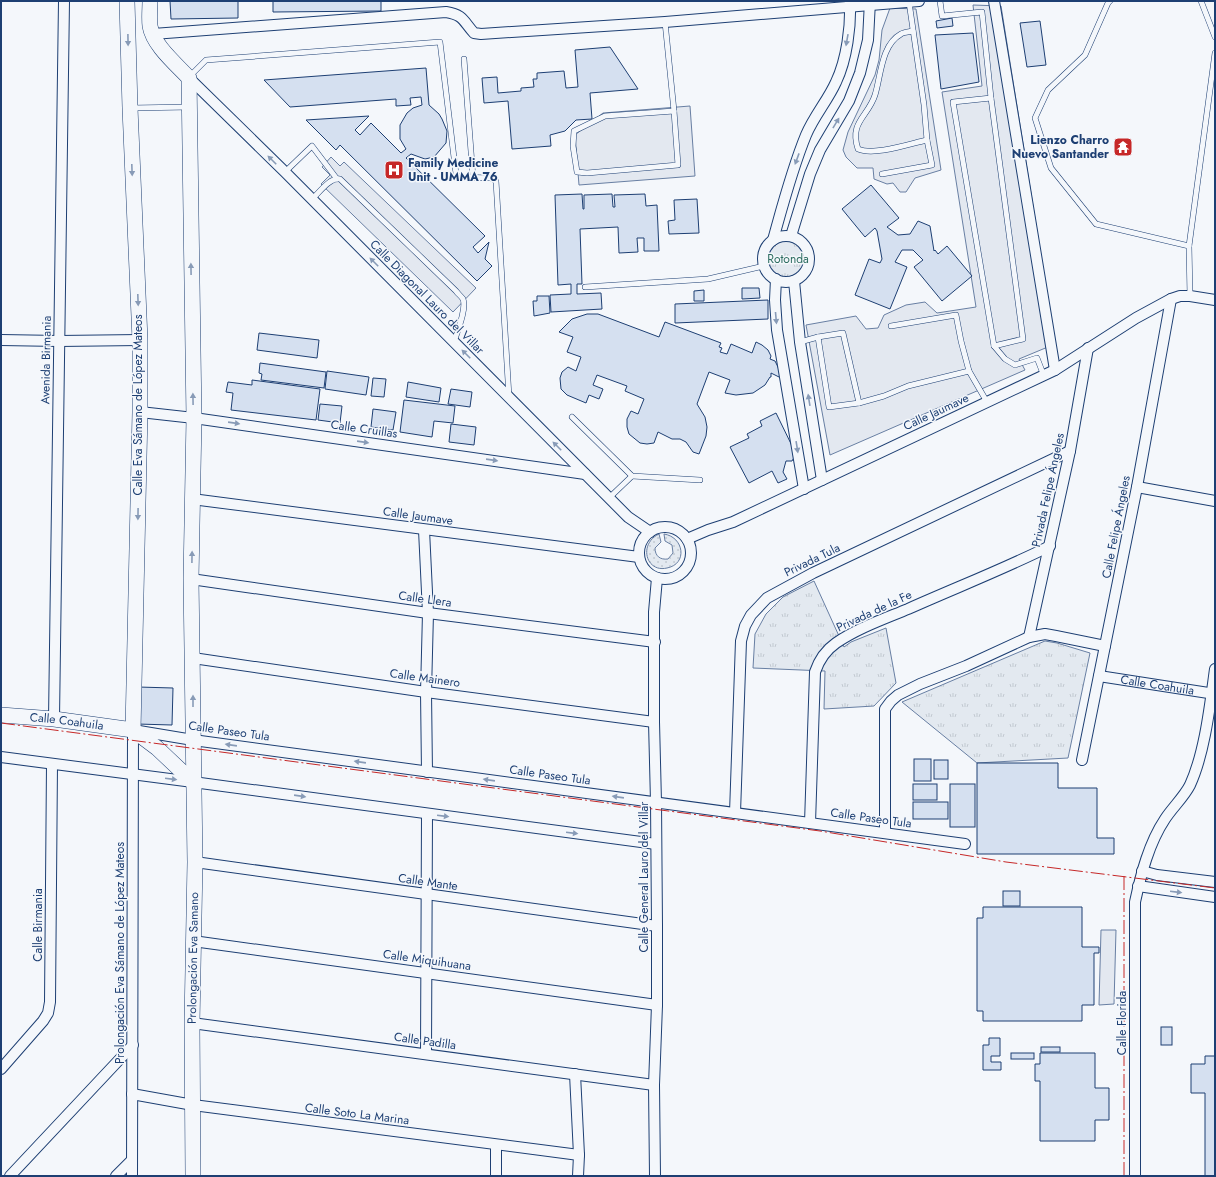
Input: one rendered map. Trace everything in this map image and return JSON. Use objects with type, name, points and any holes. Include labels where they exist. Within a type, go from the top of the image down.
[{"type":"main road","name":"Calle Eva Sámano de López Mateos","points":[[127,1],[140,340],[140,412],[133,730]]},
{"type":"main road","points":[[150,1],[150,26],[153,34],[165,54],[189,78],[194,418],[191,579],[193,740]]},
{"type":"main road","name":"Calle Coahuila","points":[[1,715],[54,719],[133,730]]},
{"type":"main road","points":[[133,730],[157,748],[193,782]]},
{"type":"main road","name":"Prolongación Eva Samano","points":[[193,740],[195,862],[192,1023],[193,1176]]},
{"type":"street","name":"Avenida Birmania","points":[[54,719],[64,1]]},
{"type":"street","points":[[153,34],[446,12],[455,13],[463,19],[474,33],[481,34],[666,22],[850,4],[914,1]]},
{"type":"street","points":[[994,1],[1055,370]]},
{"type":"street","points":[[791,236],[810,174],[820,150],[849,101],[860,73],[868,40],[870,3]]},
{"type":"street","points":[[773,240],[779,237],[791,236],[806,246],[809,257],[807,269],[794,281],[788,282],[776,280],[767,272],[764,266],[763,254],[773,240],[792,173],[806,134],[836,82],[843,64],[850,21],[850,4]]},
{"type":"street","name":"Calle Diagonal Lauro del Villar","points":[[189,78],[285,172],[628,517],[650,532]]},
{"type":"street","points":[[776,280],[775,300],[777,330],[804,489]]},
{"type":"street","points":[[794,281],[800,342],[822,480]]},
{"type":"street","name":"Calle Jaumave","points":[[686,539],[733,522],[1044,376],[1136,318],[1171,299],[1180,296],[1190,296],[1215,300]]},
{"type":"street","name":"Calle Felipe Ángeles","points":[[1082,760],[1137,487],[1171,299]]},
{"type":"street","points":[[1,340],[140,340]]},
{"type":"street","name":"Privada Felipe Ángeles","points":[[1030,637],[1070,451],[1088,348]]},
{"type":"street","name":"Calle Cruillas","points":[[140,412],[194,418],[585,474]]},
{"type":"street","name":"Privada Tula","points":[[735,812],[741,641],[746,626],[759,606],[767,598],[813,573],[1070,451]]},
{"type":"street","points":[[1137,487],[1215,501]]},
{"type":"street","name":"Calle Jaumave","points":[[192,499],[639,557]]},
{"type":"street","points":[[659,528],[672,528],[678,531],[686,539],[690,547],[691,554],[687,567],[677,576],[664,579],[657,578],[646,571],[639,557],[640,546],[650,532],[659,528]]},
{"type":"street","points":[[424,530],[428,613],[426,692],[427,772]]},
{"type":"street","name":"Privada de la Fe","points":[[810,823],[815,672],[819,661],[826,652],[835,644],[882,620],[1050,546]]},
{"type":"street","name":"Calle General Lauro del Villar","points":[[655,1176],[654,1085],[657,1005],[657,926],[654,603],[657,578]]},
{"type":"street","name":"Calle Llera","points":[[191,579],[428,613],[655,642]]},
{"type":"street","points":[[885,833],[885,709],[891,701],[920,684],[966,666],[1030,637],[1045,634],[1105,646]]},
{"type":"street","name":"Calle Mainero","points":[[193,658],[426,692],[654,722]]},
{"type":"street","name":"Calle Florida","points":[[1135,1176],[1135,902],[1142,871],[1155,836],[1164,819],[1189,787],[1198,764],[1213,694],[1215,669]]},
{"type":"street","name":"Calle Coahuila","points":[[1099,676],[1213,694]]},
{"type":"street","name":"Calle Paseo Tula","points":[[133,730],[193,740],[965,844]]},
{"type":"street","name":"Prolongación Eva Sámano de López Mateos","points":[[132,1176],[133,730]]},
{"type":"street","points":[[1,757],[656,844]]},
{"type":"street","name":"Calle Birmania","points":[[1,1069],[43,1021],[48,1013],[52,764]]},
{"type":"street","points":[[426,1054],[427,814]]},
{"type":"street","name":"Calle Mante","points":[[195,862],[657,926]]},
{"type":"street","points":[[1142,871],[1157,875],[1215,882]]},
{"type":"street","points":[[1138,886],[1215,897]]},
{"type":"street","name":"Calle Miquihuana","points":[[193,941],[657,1005]]},
{"type":"street","name":"Calle Padilla","points":[[192,1023],[654,1085]]},
{"type":"street","points":[[10,1176],[133,1045]]},
{"type":"street","points":[[575,1074],[579,1155],[578,1176]]},
{"type":"street","name":"Calle Soto La Marina","points":[[132,1094],[193,1105],[579,1155]]},
{"type":"street","points":[[496,1145],[496,1176]]},
{"type":"street","points":[[116,1176],[132,1160]]},
{"type":"lane","points":[[882,174],[932,165],[926,140],[924,105],[913,31],[914,1]]},
{"type":"lane","points":[[940,1],[942,16],[982,12],[991,98],[1023,339],[994,346]]},
{"type":"lane","points":[[1110,1],[1085,55],[1048,90],[1035,118],[1037,126],[1051,168],[1096,224],[1189,246]]},
{"type":"lane","points":[[1202,1],[1215,37]]},
{"type":"lane","points":[[666,22],[674,111],[678,165],[587,173],[577,172],[573,146],[574,131],[605,116],[674,111]]},
{"type":"lane","points":[[913,31],[902,33],[895,38],[886,50],[874,96],[857,125],[855,139],[858,149],[864,152],[873,152],[926,140]]},
{"type":"lane","points":[[189,78],[206,60],[440,42],[456,174],[459,178],[491,178],[496,181],[509,398]]},
{"type":"lane","points":[[1190,296],[1189,246],[1215,54]]},
{"type":"lane","points":[[464,59],[473,178]]},
{"type":"lane","points":[[991,98],[953,102],[994,346],[1004,359],[1015,365],[1037,358],[1044,376]]},
{"type":"lane","points":[[130,108],[189,107]]},
{"type":"lane","points":[[285,172],[312,146],[337,179],[340,179],[462,298],[464,304],[454,342]]},
{"type":"lane","points":[[312,199],[332,180],[337,179]]},
{"type":"lane","points":[[585,287],[708,279],[764,266]]},
{"type":"lane","points":[[891,326],[956,315],[969,371],[987,402]]},
{"type":"lane","points":[[800,342],[818,337],[843,333],[859,404]]},
{"type":"lane","points":[[818,337],[829,407],[859,404],[908,386],[969,371]]},
{"type":"lane","points":[[572,417],[632,476],[700,480]]},
{"type":"lane","points":[[609,498],[632,476]]},
{"type":"green space","name":"Rotonda","points":[[788,239],[802,245],[808,259],[802,273],[788,279],[774,273],[768,259],[774,245]]},
{"type":"green space","points":[[659,534],[661,542],[655,548],[658,557],[668,559],[673,553],[672,545],[665,541],[664,534],[671,536],[679,545],[681,556],[674,566],[660,568],[654,566],[647,557],[648,544]]},
{"type":"green space","points":[[814,581],[844,647],[851,642],[886,628],[896,683],[874,706],[824,709],[825,671],[753,668],[755,634],[766,614],[783,597]]},
{"type":"green space","points":[[1045,641],[1090,653],[1068,758],[977,763],[902,702]]},
{"type":"shaded area","points":[[973,5],[1001,6],[1055,344],[1019,359],[1025,370],[830,455],[806,325],[856,316],[866,329],[878,328],[884,315],[906,305],[925,302],[937,313],[976,307],[942,92],[982,86]]},
{"type":"shaded area","points":[[890,8],[916,9],[941,170],[915,178],[906,192],[900,192],[893,183],[887,184],[874,179],[873,168],[857,168],[846,157],[843,150],[848,132],[875,75],[879,60],[882,30]]},
{"type":"shaded area","points":[[690,106],[695,176],[579,185],[575,135],[603,113]]},
{"type":"shaded area","points":[[331,157],[340,166],[344,162],[476,288],[453,312],[321,184],[330,175],[322,167]]},
{"type":"shaded area","points":[[1101,930],[1116,930],[1114,1004],[1099,1005]]},
{"type":"building","points":[[170,1],[238,1],[238,18],[171,19]]},
{"type":"building","points":[[273,1],[381,1],[381,11],[273,12]]},
{"type":"building","points":[[952,18],[953,26],[937,28],[936,21]]},
{"type":"building","points":[[1040,21],[1046,65],[1027,67],[1020,23]]},
{"type":"building","points":[[973,33],[979,82],[941,89],[935,35]]},
{"type":"building","points":[[610,47],[638,89],[590,93],[592,119],[576,120],[565,131],[550,135],[551,146],[512,149],[508,101],[484,103],[482,78],[497,77],[498,93],[521,91],[521,88],[534,87],[533,79],[537,79],[537,73],[564,71],[566,88],[578,87],[575,50]]},
{"type":"building","points":[[426,68],[429,105],[439,114],[442,119],[447,131],[446,143],[434,157],[425,159],[411,154],[406,158],[485,236],[473,247],[478,253],[489,242],[485,259],[492,266],[477,281],[340,145],[336,150],[306,120],[369,116],[355,130],[360,135],[371,123],[401,153],[406,149],[400,139],[400,125],[407,113],[413,108],[422,105],[421,97],[410,98],[411,105],[396,106],[396,99],[290,107],[264,80]]},
{"type":"building","points":[[871,185],[899,218],[887,227],[898,235],[910,234],[918,221],[930,226],[934,251],[935,250],[938,254],[947,246],[972,276],[942,301],[914,267],[923,260],[913,250],[902,250],[895,262],[907,267],[890,309],[855,295],[869,259],[880,263],[882,259],[877,231],[875,228],[865,237],[842,209]]},
{"type":"building","points":[[582,194],[584,209],[584,195],[612,194],[613,207],[615,207],[614,195],[645,194],[646,206],[657,205],[659,251],[644,251],[644,238],[637,238],[638,252],[619,253],[618,227],[580,229],[582,284],[577,284],[577,294],[601,293],[602,309],[551,312],[550,295],[571,294],[571,284],[558,285],[555,195]]},
{"type":"building","points":[[697,199],[699,233],[669,234],[668,221],[675,220],[674,200]]},
{"type":"building","points":[[742,288],[759,288],[760,298],[742,299]]},
{"type":"building","points":[[704,290],[704,301],[694,301],[694,291]]},
{"type":"building","points":[[537,296],[549,296],[550,313],[534,316],[533,301],[537,301]]},
{"type":"building","points":[[768,300],[768,319],[675,323],[675,304]]},
{"type":"building","points":[[587,314],[598,314],[659,337],[665,322],[721,343],[719,347],[722,348],[720,352],[727,354],[731,344],[752,353],[756,342],[768,350],[771,356],[770,359],[775,361],[781,373],[779,377],[771,373],[771,377],[765,385],[753,393],[736,395],[725,393],[730,380],[709,372],[697,404],[705,417],[707,427],[706,436],[699,454],[693,452],[686,442],[680,439],[672,439],[658,432],[654,443],[640,443],[629,434],[627,419],[631,411],[638,414],[644,399],[625,391],[627,386],[597,375],[593,385],[603,389],[599,399],[589,395],[586,403],[567,395],[561,389],[560,378],[562,372],[568,367],[576,371],[581,357],[567,352],[573,337],[559,332],[572,319]]},
{"type":"building","points":[[259,333],[319,340],[317,358],[257,350]]},
{"type":"building","points":[[260,363],[326,372],[324,388],[261,380],[262,374],[259,373]]},
{"type":"building","points":[[327,371],[369,377],[366,395],[325,389]]},
{"type":"building","points":[[373,378],[386,379],[384,397],[371,396]]},
{"type":"building","points":[[252,380],[320,389],[316,420],[231,410],[233,393],[226,392],[228,382],[252,385]]},
{"type":"building","points":[[408,382],[441,388],[439,402],[406,397]]},
{"type":"building","points":[[451,389],[472,392],[470,407],[448,404]]},
{"type":"building","points":[[404,400],[455,406],[453,423],[434,421],[432,437],[400,432]]},
{"type":"building","points":[[320,404],[342,406],[340,423],[318,420]]},
{"type":"building","points":[[373,409],[396,412],[393,430],[371,427]]},
{"type":"building","points":[[776,413],[796,454],[792,461],[786,461],[783,472],[787,479],[778,483],[772,471],[749,483],[730,447],[749,438],[747,434],[762,426],[760,421]]},
{"type":"building","points":[[451,424],[476,427],[474,445],[449,442]]},
{"type":"building","points":[[138,687],[173,688],[172,725],[137,724]]},
{"type":"building","points":[[914,759],[931,759],[931,781],[914,781]]},
{"type":"building","points":[[934,760],[948,760],[948,779],[934,779]]},
{"type":"building","points":[[977,763],[1058,763],[1058,788],[1097,788],[1097,838],[1114,838],[1114,854],[977,854]]},
{"type":"building","points":[[913,784],[937,784],[937,800],[913,800]]},
{"type":"building","points":[[950,784],[975,784],[975,827],[950,827]]},
{"type":"building","points":[[913,802],[948,802],[948,819],[913,819]]},
{"type":"building","points":[[1003,891],[1020,891],[1020,906],[1003,906]]},
{"type":"building","points":[[983,907],[1082,907],[1082,947],[1099,947],[1099,953],[1094,953],[1094,1005],[1082,1005],[1082,1021],[983,1021],[983,1011],[977,1011],[977,918],[983,918]]},
{"type":"building","points":[[1121,991],[1126,991],[1126,998],[1121,998]]},
{"type":"building","points":[[1161,1027],[1172,1027],[1172,1045],[1161,1045]]},
{"type":"building","points":[[989,1038],[1000,1038],[1000,1056],[991,1056],[991,1062],[1001,1062],[1001,1070],[983,1070],[983,1045],[989,1045]]},
{"type":"building","points":[[1041,1047],[1060,1047],[1060,1052],[1041,1052]]},
{"type":"building","points":[[1011,1053],[1034,1053],[1034,1059],[1011,1059]]},
{"type":"building","points":[[1040,1053],[1095,1053],[1095,1088],[1109,1088],[1109,1120],[1095,1120],[1095,1141],[1040,1141],[1040,1081],[1035,1081],[1035,1064],[1040,1064]]},
{"type":"building","points":[[1205,1056],[1215,1056],[1215,1176],[1205,1176],[1205,1093],[1191,1093],[1191,1064],[1205,1064]]},
{"type":"power","points":[[1,723],[820,831],[1006,862],[1215,888]]},
{"type":"power","points":[[1124,876],[1124,1176]]},
{"type":"place","name":"Lienzo Charro Nuevo Santander","points":[[1123,147]]},
{"type":"place","name":"Family Medicine Unit - UMMA 76","points":[[394,170]]}]
